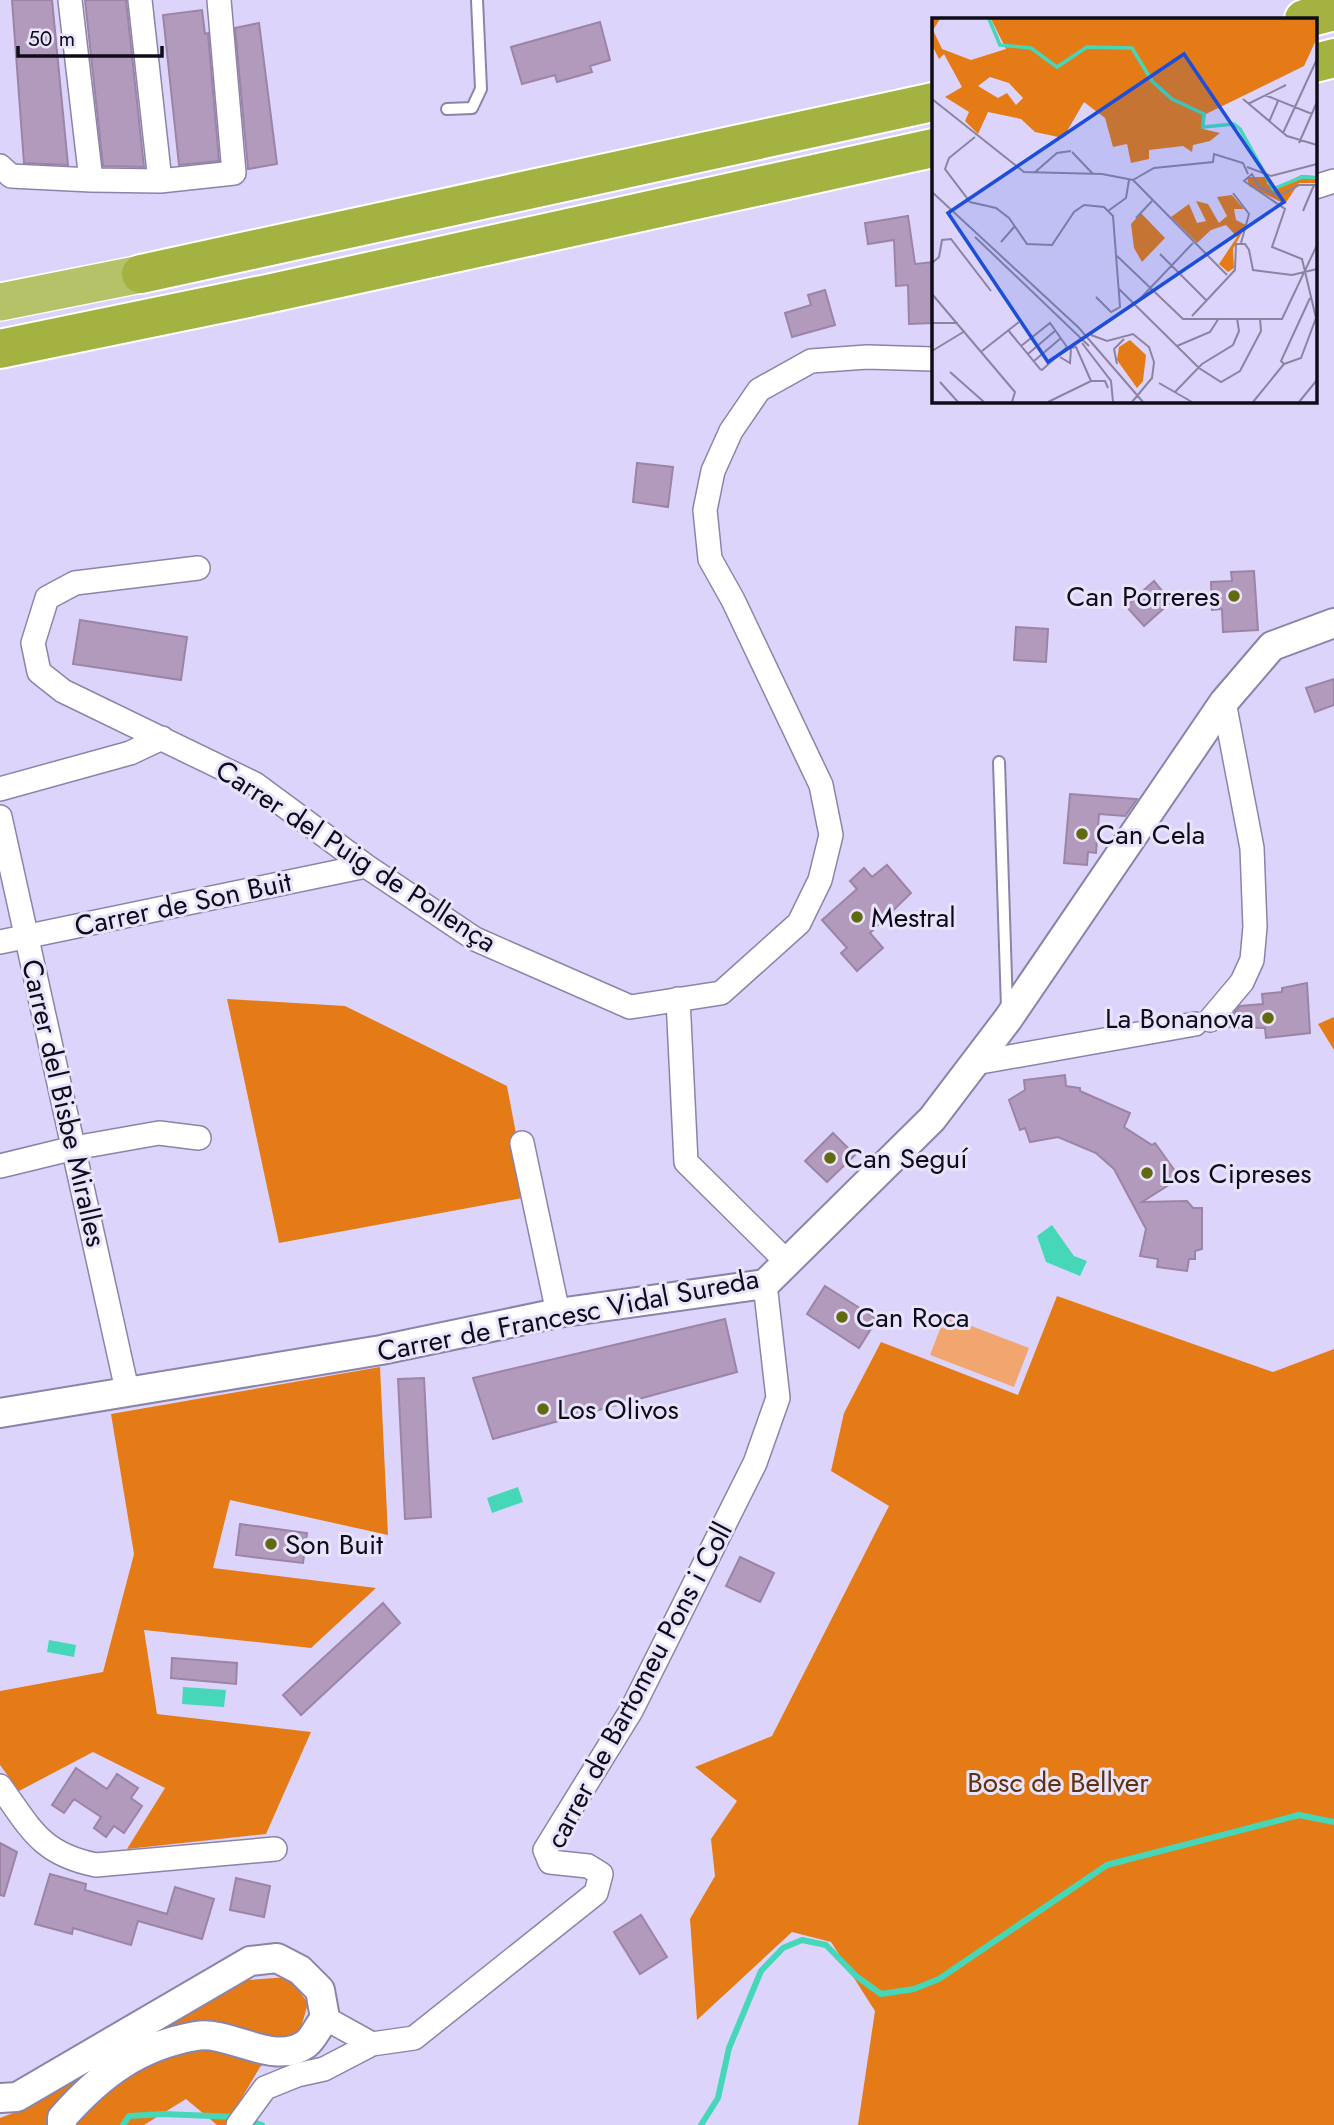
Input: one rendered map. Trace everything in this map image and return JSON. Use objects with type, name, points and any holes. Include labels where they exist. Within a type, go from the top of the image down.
[{"type":"highway","points":[[1308,18],[1334,11]]},
{"type":"highway","points":[[1316,63],[1334,58]]},
{"type":"highway","points":[[0,302],[141,274],[932,102]]},
{"type":"highway","points":[[0,349],[932,148]]},
{"type":"highway","points":[[0,374],[436,273],[549,232]]},
{"type":"highway","points":[[0,284],[68,274],[141,274]]},
{"type":"street","points":[[71,0],[91,180]]},
{"type":"street","points":[[140,0],[160,181]]},
{"type":"street","points":[[0,166],[11,176],[91,180],[160,181],[234,173],[219,0]]},
{"type":"street","points":[[1316,187],[1334,181]]},
{"type":"street","name":"Carrer del Puig de Pollença","points":[[198,568],[75,583],[47,598],[33,643],[39,672],[63,691],[255,784],[366,866],[475,939],[630,1007],[721,993],[799,923],[820,880],[831,835],[821,785],[733,600],[710,559],[705,510],[713,471],[731,431],[759,390],[811,361],[867,357],[932,359]]},
{"type":"street","name":"Carrer de Francesc Vidal Sureda","points":[[0,1413],[381,1350],[558,1313],[765,1284],[932,1119],[1008,1019],[1224,702],[1272,646],[1334,623]]},
{"type":"street","points":[[975,1063],[1203,1022],[1242,982],[1252,960],[1255,928],[1252,848],[1224,702]]},
{"type":"street","points":[[0,789],[130,753],[162,738]]},
{"type":"street","name":"Carrer del Bisbe Miralles","points":[[0,817],[127,1390]]},
{"type":"street","name":"Carrer de Son Buit","points":[[0,942],[366,866]]},
{"type":"street","points":[[678,999],[686,1162],[787,1262]]},
{"type":"street","points":[[0,1166],[74,1148],[159,1133],[198,1138]]},
{"type":"street","points":[[522,1143],[558,1313]]},
{"type":"street","name":"carrer de Bartomeu Pons i Coll","points":[[372,2044],[414,2038],[596,1893],[601,1874],[588,1866],[551,1862],[545,1850],[631,1711],[755,1463],[778,1398],[765,1284]]},
{"type":"street","points":[[0,1786],[40,1842],[71,1860],[96,1865],[275,1849]]},
{"type":"street","points":[[0,2098],[17,2097],[250,1961],[277,1958],[300,1970],[320,1990],[325,2018],[306,2044],[282,2051],[198,2035],[130,2057],[92,2084],[62,2118],[62,2125]]},
{"type":"street","points":[[325,2018],[372,2044]]},
{"type":"street","points":[[238,2125],[265,2088],[297,2075],[324,2069],[372,2044]]},
{"type":"lane","points":[[447,109],[472,108],[481,89],[477,0]]},
{"type":"lane","points":[[999,762],[1008,1019]]},
{"type":"shaded area","points":[[1052,1225],[1074,1256],[1087,1261],[1080,1276],[1046,1262],[1037,1236]]},
{"type":"shaded area","points":[[945,1316],[1029,1348],[1014,1387],[930,1355]]},
{"type":"shaded area","points":[[518,1487],[523,1502],[492,1513],[487,1498]]},
{"type":"shaded area","points":[[49,1640],[76,1645],[74,1657],[47,1652]]},
{"type":"shaded area","points":[[183,1687],[226,1690],[224,1707],[182,1704]]},
{"type":"green space","points":[[227,999],[345,1006],[507,1086],[528,1197],[279,1243]]},
{"type":"green space","points":[[1334,1017],[1334,1050],[1318,1024]]},
{"type":"green space","name":"Bosc de Bellver","points":[[1057,1296],[1273,1372],[1334,1349],[1334,2125],[858,2125],[875,2011],[831,1942],[792,1932],[697,2020],[690,1919],[715,1876],[711,1839],[737,1801],[695,1767],[772,1736],[889,1506],[831,1471],[844,1413],[881,1342],[1018,1395]]},
{"type":"green space","points":[[380,1367],[388,1535],[230,1500],[213,1568],[376,1588],[311,1648],[144,1630],[157,1714],[311,1732],[266,1834],[127,1849],[165,1788],[93,1752],[19,1791],[0,1765],[0,1691],[103,1672],[134,1554],[111,1414]]},
{"type":"green space","points":[[289,1977],[308,2003],[299,2035],[260,2067],[226,2125],[217,2125],[186,2099],[144,2125],[0,2125],[0,2118],[24,2109],[248,1980]]},
{"type":"building","points":[[12,0],[52,0],[68,165],[24,163]]},
{"type":"building","points":[[85,0],[126,0],[144,167],[103,166]]},
{"type":"building","points":[[202,10],[205,34],[208,33],[219,161],[179,165],[163,15]]},
{"type":"building","points":[[600,22],[610,60],[590,66],[592,72],[557,82],[555,75],[522,84],[511,47]]},
{"type":"building","points":[[259,23],[277,164],[248,169],[235,28]]},
{"type":"building","points":[[908,216],[915,264],[932,262],[932,323],[909,324],[908,285],[896,286],[894,240],[868,244],[865,223]]},
{"type":"building","points":[[825,290],[835,325],[792,337],[785,313],[811,305],[808,295]]},
{"type":"building","points":[[637,463],[673,467],[668,507],[633,502]]},
{"type":"building","name":"Can Porreres","points":[[1254,571],[1258,630],[1223,632],[1222,609],[1212,610],[1211,582],[1232,581],[1231,572]]},
{"type":"building","points":[[1154,581],[1171,602],[1144,626],[1126,606]]},
{"type":"building","points":[[80,620],[187,637],[181,680],[73,664]]},
{"type":"building","points":[[1016,627],[1048,629],[1046,662],[1014,660]]},
{"type":"building","points":[[1334,679],[1334,705],[1315,712],[1306,688]]},
{"type":"building","name":"Can Cela","points":[[1070,794],[1137,799],[1125,816],[1099,814],[1096,853],[1088,852],[1087,865],[1064,863]]},
{"type":"building","name":"Mestral","points":[[887,865],[911,893],[870,933],[883,948],[857,971],[841,953],[847,948],[822,920],[857,889],[850,881],[864,868],[872,877]]},
{"type":"building","name":"La Bonanova","points":[[1307,983],[1310,1033],[1266,1038],[1265,1028],[1228,1027],[1227,1021],[1240,1006],[1263,1004],[1262,994],[1282,992],[1282,988]]},
{"type":"building","name":"Los Cipreses","points":[[1065,1075],[1066,1086],[1080,1088],[1080,1091],[1130,1113],[1124,1127],[1152,1145],[1155,1143],[1180,1178],[1142,1202],[1187,1201],[1193,1208],[1202,1208],[1202,1249],[1195,1251],[1195,1259],[1189,1259],[1187,1271],[1157,1267],[1158,1259],[1140,1256],[1146,1229],[1114,1169],[1096,1153],[1058,1137],[1030,1142],[1025,1128],[1020,1130],[1009,1100],[1025,1090],[1024,1080]]},
{"type":"building","name":"Can Seguí","points":[[833,1133],[855,1155],[827,1182],[805,1161]]},
{"type":"building","name":"Can Roca","points":[[825,1286],[877,1319],[859,1348],[807,1314]]},
{"type":"building","name":"Los Olivos","points":[[725,1319],[737,1372],[493,1439],[473,1378]]},
{"type":"building","points":[[424,1378],[431,1517],[405,1519],[398,1379]]},
{"type":"building","name":"Son Buit","points":[[240,1524],[307,1533],[303,1563],[236,1555]]},
{"type":"building","points":[[740,1557],[774,1573],[760,1602],[726,1586]]},
{"type":"building","points":[[383,1603],[400,1623],[301,1715],[283,1695]]},
{"type":"building","points":[[172,1658],[237,1663],[236,1684],[171,1678]]},
{"type":"building","points":[[76,1768],[107,1789],[117,1774],[138,1788],[131,1798],[142,1806],[124,1833],[114,1826],[106,1837],[94,1828],[101,1817],[74,1799],[64,1813],[52,1805]]},
{"type":"building","points":[[0,1843],[17,1852],[4,1896],[0,1895]]},
{"type":"building","points":[[50,1874],[86,1884],[85,1890],[167,1914],[175,1887],[214,1899],[202,1939],[138,1921],[131,1945],[73,1928],[72,1934],[35,1924]]},
{"type":"building","points":[[236,1878],[270,1886],[264,1917],[230,1910]]},
{"type":"building","points":[[641,1915],[667,1957],[640,1974],[614,1932]]},
{"type":"waterway","points":[[701,2125],[718,2098],[729,2048],[761,1971],[783,1948],[802,1940],[826,1945],[856,1976],[881,1994],[914,1989],[939,1979],[1107,1865],[1299,1815],[1334,1822]]},
{"type":"waterway","points":[[123,2125],[129,2116],[163,2114],[237,2117]]},
{"type":"waterway","points":[[247,2120],[262,2125]]},
{"type":"place","name":"Can Porreres","points":[[1234,596]]},
{"type":"place","name":"Can Cela","points":[[1082,834]]},
{"type":"place","name":"Mestral","points":[[857,917]]},
{"type":"place","name":"La Bonanova","points":[[1268,1018]]},
{"type":"place","name":"Can Seguí","points":[[830,1158]]},
{"type":"place","name":"Los Cipreses","points":[[1147,1173]]},
{"type":"place","name":"Can Roca","points":[[842,1317]]},
{"type":"place","name":"Los Olivos","points":[[543,1409]]},
{"type":"place","name":"Son Buit","points":[[271,1544]]}]
